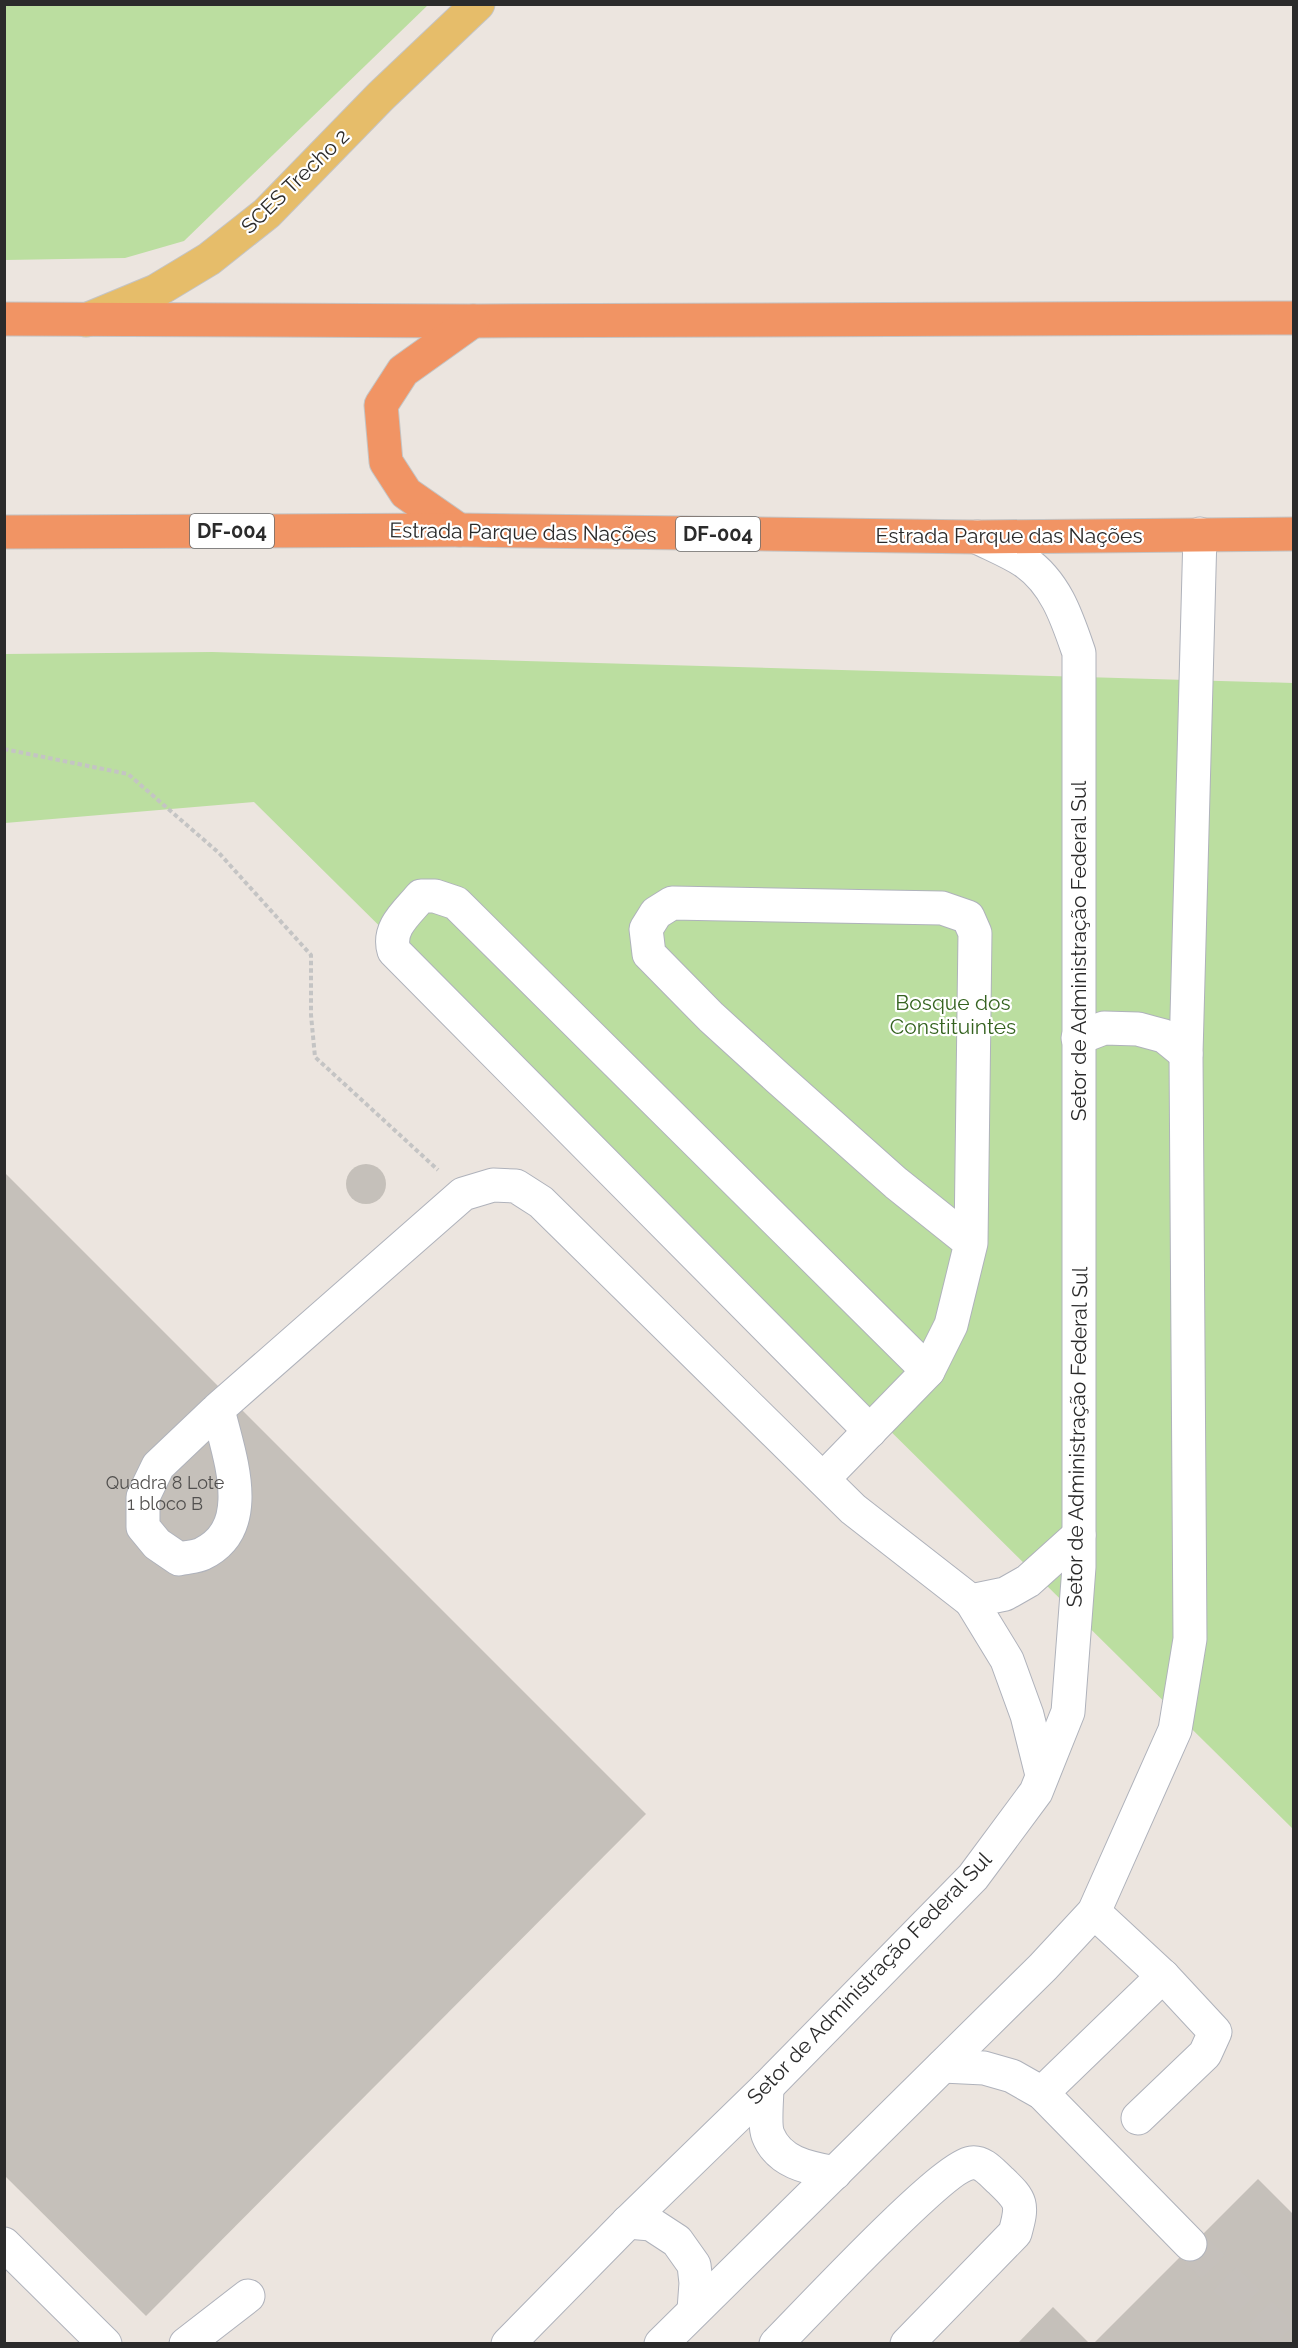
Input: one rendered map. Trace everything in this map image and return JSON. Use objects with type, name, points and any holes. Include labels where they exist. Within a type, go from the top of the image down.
[{"type":"highway","points":[[4,319],[472,321],[1293,318]]},
{"type":"highway","points":[[459,530],[406,493],[386,462],[381,405],[403,370],[472,321]]},
{"type":"highway","name":"Estrada Parque das Nações","points":[[4,532],[459,530],[977,537],[1293,534]]},
{"type":"main road","name":"SCES Trecho 2","points":[[86,320],[156,291],[209,259],[267,213],[381,96],[477,4]]},
{"type":"street","points":[[661,2343],[1043,1967],[1094,1912],[1175,1730],[1191,1639],[1186,1054],[1200,534]]},
{"type":"street","name":"Setor de Administração Federal Sul","points":[[508,2343],[767,2087],[973,1877],[1036,1792],[1068,1712],[1079,1567],[1079,653],[1053,589],[1025,562],[977,537]]},
{"type":"street","points":[[870,1431],[394,951],[391,942],[393,930],[421,896],[435,896],[456,903],[928,1371]]},
{"type":"street","points":[[823,1479],[928,1371],[951,1325],[971,1243],[975,933],[968,917],[942,908],[672,903],[656,913],[646,929],[650,954],[657,962],[711,1017],[896,1183],[971,1243]]},
{"type":"street","points":[[1078,1038],[1104,1028],[1138,1029],[1164,1036],[1186,1054]]},
{"type":"street","points":[[218,1409],[463,1194],[493,1185],[516,1186],[541,1202],[853,1509],[970,1601],[1006,1660],[1027,1714],[1042,1775]]},
{"type":"street","points":[[970,1601],[1005,1594],[1029,1581],[1079,1535]]},
{"type":"street","points":[[1094,1912],[1163,1976],[1215,2032],[1205,2054],[1138,2118]]},
{"type":"street","points":[[1042,2093],[1163,1976]]},
{"type":"street","points":[[943,2066],[984,2068],[1011,2076],[1042,2093],[1190,2244]]},
{"type":"street","points":[[767,2087],[767,2133],[781,2153],[802,2167],[835,2173]]},
{"type":"street","points":[[776,2343],[924,2196],[954,2170],[971,2163],[984,2165],[1017,2197],[1021,2212],[1015,2232],[907,2343]]},
{"type":"street","points":[[628,2222],[651,2224],[677,2241],[694,2265],[696,2283],[694,2310]]},
{"type":"street","points":[[4,2244],[105,2343]]},
{"type":"street","points":[[186,2343],[248,2296]]},
{"type":"path","points":[[4,749],[128,774],[219,853],[311,955],[311,1015],[315,1057],[463,1194]]},
{"type":"green space","points":[[4,5],[428,5],[184,241],[125,258],[5,260]]},
{"type":"green space","name":"Bosque dos Constituintes","points":[[212,652],[1293,683],[1293,1829],[254,802],[5,823],[5,654]]},
{"type":"building","points":[[366,1164],[374,1165],[380,1170],[385,1176],[385,1192],[380,1198],[374,1203],[366,1204],[358,1203],[352,1198],[347,1192],[346,1184],[347,1176],[352,1170],[358,1165]]},
{"type":"building","points":[[4,1172],[646,1814],[146,2316],[4,2175]]},
{"type":"building","points":[[1258,2179],[1294,2215],[1294,2344],[1093,2344]]},
{"type":"building","points":[[1053,2307],[1090,2344],[1017,2344]]},
{"type":"tunnel","points":[[1190,2244],[1291,2344]]}]
